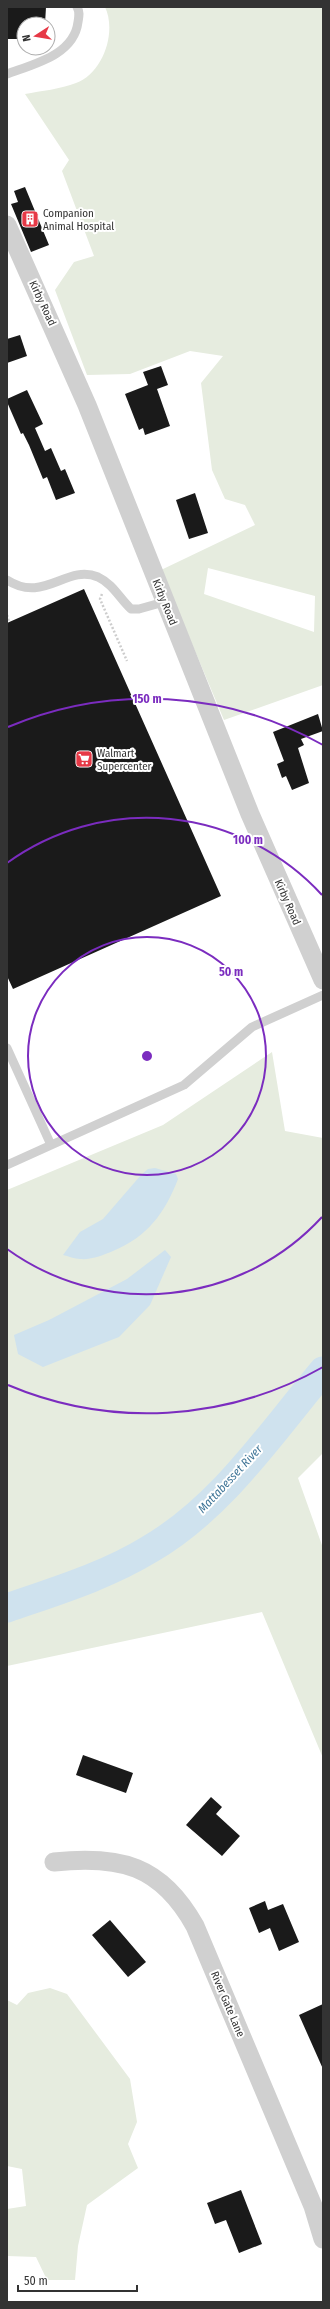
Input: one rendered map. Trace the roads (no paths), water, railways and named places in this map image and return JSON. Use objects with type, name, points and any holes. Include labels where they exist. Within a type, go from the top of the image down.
[{"type":"street","name":"Kirby Road","points":[[7,225],[87,405],[164,602],[210,710],[250,814],[323,980]]},
{"type":"street","name":"River Gate Lane","points":[[54,1862],[98,1860],[124,1863],[146,1873],[167,1887],[183,1904],[195,1926],[214,1969],[313,2206],[323,2239]]},
{"type":"lane","points":[[7,74],[35,63],[68,46],[77,33],[79,11],[77,7]]},
{"type":"lane","points":[[7,580],[31,589],[42,588],[78,576],[89,575],[107,582],[132,609],[139,610],[164,602]]},
{"type":"lane","points":[[7,1165],[184,1085],[252,1027],[323,995]]},
{"type":"lane","points":[[7,1048],[51,1145]]},
{"type":"water","points":[[155,1168],[176,1174],[178,1179],[161,1213],[145,1231],[136,1239],[125,1245],[97,1257],[89,1259],[76,1259],[63,1255],[80,1232],[103,1219],[141,1175],[148,1169]]},
{"type":"water","points":[[165,1250],[171,1257],[150,1305],[119,1337],[43,1367],[18,1354],[14,1335],[49,1320],[127,1279]]},
{"type":"waterway","name":"Mattabesset River","points":[[7,1608],[62,1589],[116,1567],[133,1559],[176,1532],[200,1512],[244,1468],[323,1371]]},
{"type":"place","name":"Companion Animal Hospital","points":[[30,219]]},
{"type":"place","name":"Walmart Supercenter","points":[[84,759]]}]
